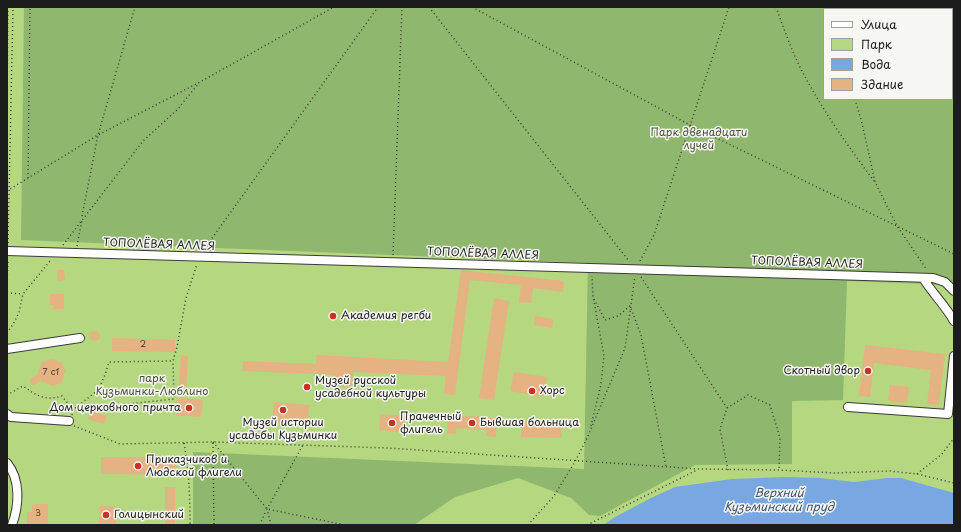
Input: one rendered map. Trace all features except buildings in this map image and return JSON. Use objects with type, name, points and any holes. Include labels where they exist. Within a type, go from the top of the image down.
[{"type":"street","name":"ТОПОЛЁВАЯ АЛЛЕЯ","points":[[8,251],[933,278],[945,282],[954,291]]},
{"type":"street","points":[[923,278],[954,321]]},
{"type":"street","points":[[7,349],[80,338]]},
{"type":"street","points":[[848,407],[948,414],[954,356]]},
{"type":"street","points":[[7,414],[11,417],[69,421]]},
{"type":"street","points":[[7,463],[16,482],[18,498],[12,525]]},
{"type":"path","points":[[7,100],[8,7]]},
{"type":"path","points":[[7,283],[12,7]]},
{"type":"path","points":[[28,178],[30,7]]},
{"type":"path","points":[[76,253],[98,135],[135,7]]},
{"type":"path","points":[[8,190],[98,135],[200,82],[334,7]]},
{"type":"path","points":[[73,410],[174,399],[173,361],[177,348],[186,298],[199,257],[378,7]]},
{"type":"path","points":[[392,262],[402,7]]},
{"type":"path","points":[[429,7],[636,269],[727,408]]},
{"type":"path","points":[[472,7],[690,125],[954,254]]},
{"type":"path","points":[[776,7],[786,35],[803,72],[827,114],[875,182],[897,226],[933,278]]},
{"type":"path","points":[[7,333],[13,325],[19,312],[23,294],[57,253],[82,218],[143,140],[177,110],[200,82]]},
{"type":"path","points":[[855,100],[875,182]]},
{"type":"path","points":[[590,432],[601,384],[604,356],[594,300],[591,268]]},
{"type":"path","points":[[7,294],[23,294]]},
{"type":"path","points":[[594,300],[605,320],[618,316],[630,306],[641,335],[666,467]]},
{"type":"path","points":[[173,361],[109,362],[98,390],[73,410],[69,421],[75,427],[120,444],[213,442],[388,448],[728,470],[779,470],[835,473],[890,470],[917,474],[954,483]]},
{"type":"path","points":[[7,395],[23,386],[43,398],[55,398],[62,396],[73,410]]},
{"type":"path","points":[[728,470],[720,429],[727,408],[748,395],[770,405],[780,438],[779,470]]},
{"type":"path","points":[[917,474],[942,454],[954,438]]},
{"type":"path","points":[[213,442],[267,509],[271,525]]},
{"type":"path","points":[[213,442],[214,525]]},
{"type":"path","points":[[184,443],[189,467],[190,525]]},
{"type":"path","points":[[260,525],[267,509],[304,445]]},
{"type":"path","points":[[587,525],[699,469]]},
{"type":"path","points":[[267,509],[345,525]]},
{"type":"green space","name":"парк Кузьминки-Люблино","points":[[7,7],[954,7],[954,525],[7,525]]},
{"type":"green space","name":"Парк двенадцати лучей","points":[[24,7],[954,7],[954,285],[847,281],[843,400],[792,401],[792,464],[695,465],[600,516],[589,515],[571,498],[518,478],[455,497],[414,525],[193,525],[193,452],[584,469],[588,263],[21,240]]},
{"type":"water","name":"Верхний Кузьминский пруд","points":[[787,477],[820,478],[854,482],[901,478],[954,493],[954,525],[603,525],[651,498],[675,487],[732,479]]},
{"type":"place","name":"Академия регби","points":[[333,316]]},
{"type":"place","name":"Скотный двор","points":[[868,371]]},
{"type":"place","name":"Музей русской усадебной культуры","points":[[307,387]]},
{"type":"place","name":"Хорс","points":[[532,391]]},
{"type":"place","name":"Дом церковного причта","points":[[189,408]]},
{"type":"place","name":"Музей истории усадьбы Кузьминки","points":[[283,410]]},
{"type":"place","name":"Прачечный флигель","points":[[392,423]]},
{"type":"place","name":"Бывшая больница","points":[[472,423]]},
{"type":"place","name":"Приказчиков и Людской флигели","points":[[138,466]]},
{"type":"place","name":"Голицынский","points":[[106,515]]}]
